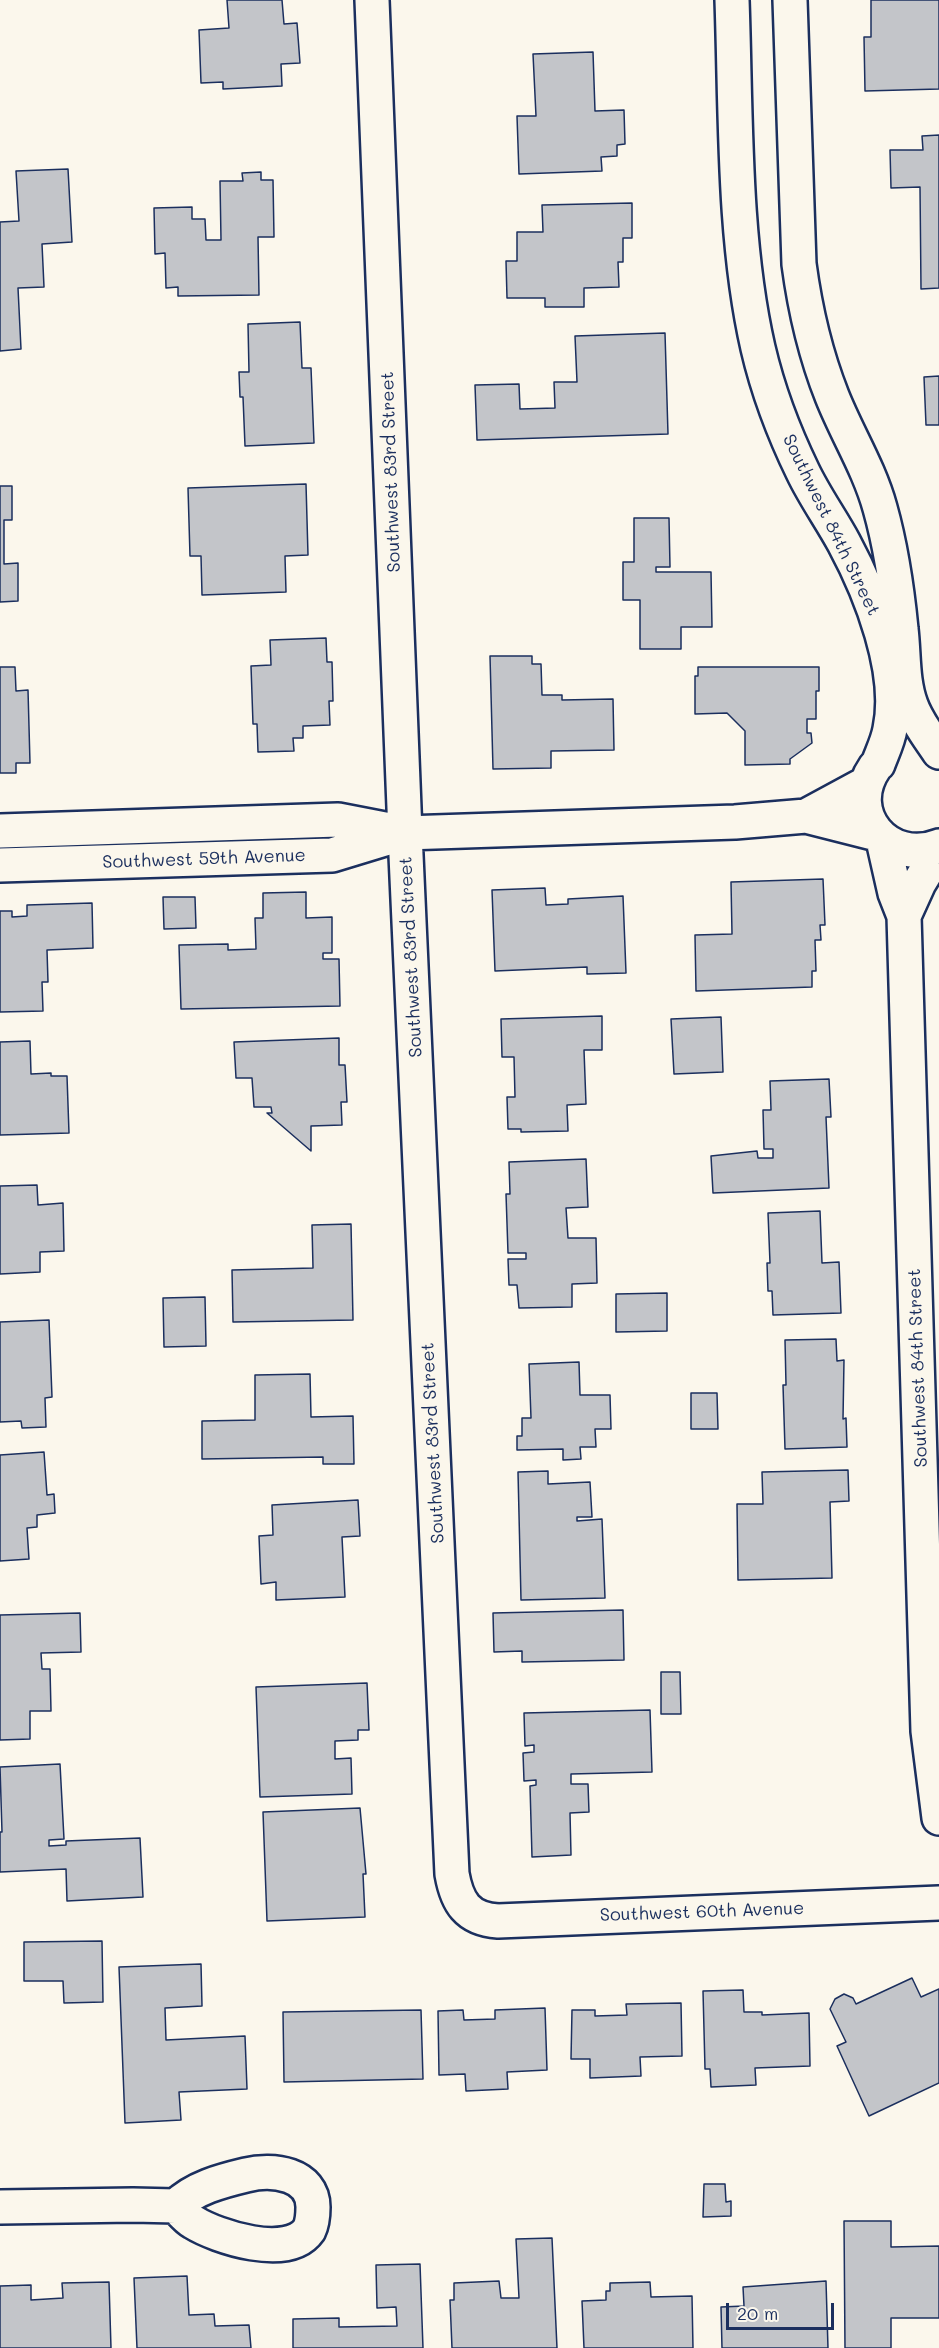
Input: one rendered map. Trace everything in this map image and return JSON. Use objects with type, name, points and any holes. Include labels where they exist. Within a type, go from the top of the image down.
[{"type":"street","name":"Southwest 83rd Street","points":[[372,0],[405,833],[452,1874],[457,1897],[467,1910]]},
{"type":"street","name":"Southwest 84th Street","points":[[732,0],[741,227],[747,285],[756,337],[775,404],[790,445],[803,473],[856,567],[879,622],[890,678],[892,705],[890,729],[872,773],[864,801],[868,819],[880,837],[895,893],[904,916],[928,1731],[939,1818]]},
{"type":"street","name":"Southwest 84th Street","points":[[790,0],[799,264],[805,306],[821,366],[832,396],[859,453],[879,504],[896,587],[907,691],[916,717],[939,752]]},
{"type":"street","name":"Southwest 59th Avenue","points":[[806,816],[872,773],[891,753],[906,748],[922,747],[939,752]]},
{"type":"street","name":"Southwest 59th Avenue","points":[[0,831],[338,820],[405,833],[735,822],[806,816],[880,837],[897,848],[912,852],[939,848]]},
{"type":"street","name":"Southwest 59th Avenue","points":[[0,865],[332,855],[405,833]]},
{"type":"street","name":"Southwest 84th Street","points":[[904,916],[939,848]]},
{"type":"street","name":"Southwest 60th Avenue","points":[[467,1910],[487,1920],[498,1921],[939,1903]]},
{"type":"street","points":[[0,2207],[176,2206]]},
{"type":"building","points":[[227,0],[282,0],[284,24],[297,23],[300,63],[281,64],[282,86],[223,89],[223,82],[201,83],[199,30],[229,28]]},
{"type":"building","points":[[871,0],[939,0],[939,89],[865,91],[864,37],[871,37]]},
{"type":"building","points":[[593,52],[595,111],[624,110],[625,144],[617,145],[617,156],[601,157],[602,171],[519,174],[517,116],[536,116],[533,54]]},
{"type":"building","points":[[939,135],[939,288],[921,289],[920,187],[891,188],[890,150],[923,150],[922,136]]},
{"type":"building","points":[[68,169],[72,242],[42,244],[44,287],[18,288],[21,349],[0,351],[0,222],[19,221],[16,171]]},
{"type":"building","points":[[261,172],[261,180],[273,180],[274,237],[258,237],[259,295],[178,296],[178,287],[166,288],[165,253],[155,254],[154,208],[192,207],[192,219],[205,219],[206,240],[221,240],[220,181],[243,181],[242,173]]},
{"type":"building","points":[[632,203],[632,238],[623,238],[623,262],[618,262],[619,287],[584,288],[584,307],[545,307],[545,298],[507,298],[506,261],[517,261],[517,232],[543,232],[542,205]]},
{"type":"building","points":[[300,322],[302,368],[311,368],[314,443],[245,446],[243,397],[240,397],[239,372],[249,372],[248,324]]},
{"type":"building","points":[[665,333],[668,434],[477,440],[475,385],[519,384],[520,409],[555,408],[554,382],[577,382],[575,336]]},
{"type":"building","points":[[939,376],[939,425],[926,425],[924,377]]},
{"type":"building","points":[[306,484],[308,555],[285,556],[286,592],[202,595],[201,556],[190,556],[188,488]]},
{"type":"building","points":[[0,486],[12,486],[12,520],[4,520],[4,564],[18,563],[18,601],[0,602]]},
{"type":"building","points":[[634,518],[669,518],[670,567],[656,567],[656,572],[711,572],[712,627],[681,627],[681,649],[640,649],[640,600],[623,600],[623,562],[634,562]]},
{"type":"building","points":[[326,638],[327,662],[332,662],[333,701],[329,701],[330,725],[303,726],[303,738],[293,738],[294,751],[258,752],[257,724],[253,724],[251,666],[271,665],[270,640]]},
{"type":"building","points":[[490,656],[532,656],[532,664],[541,664],[542,695],[562,695],[562,700],[613,699],[614,750],[551,751],[551,768],[493,769]]},
{"type":"building","points":[[0,667],[15,667],[16,691],[28,690],[30,763],[16,763],[16,773],[0,773]]},
{"type":"building","points":[[698,667],[819,667],[816,719],[807,719],[807,733],[811,733],[812,743],[790,759],[790,764],[745,765],[745,731],[727,713],[695,714],[695,676],[698,676]]},
{"type":"building","points":[[823,879],[825,925],[820,925],[821,940],[815,940],[816,971],[812,971],[812,987],[696,991],[695,935],[732,934],[731,882]]},
{"type":"building","points":[[545,888],[546,905],[568,904],[568,899],[623,896],[626,973],[587,974],[587,967],[495,971],[492,890]]},
{"type":"building","points":[[306,892],[306,918],[332,917],[332,953],[323,953],[323,959],[339,959],[340,1006],[181,1009],[179,945],[228,944],[228,950],[256,949],[255,918],[263,918],[263,893]]},
{"type":"building","points":[[163,897],[195,897],[196,928],[164,929]]},
{"type":"building","points":[[92,903],[93,948],[47,950],[48,982],[42,982],[43,1011],[0,1012],[0,911],[12,911],[12,917],[27,916],[27,905]]},
{"type":"building","points":[[602,1016],[602,1050],[584,1050],[586,1104],[567,1105],[568,1131],[521,1132],[521,1129],[508,1129],[507,1097],[515,1097],[514,1057],[502,1057],[501,1019]]},
{"type":"building","points":[[721,1017],[723,1072],[674,1074],[671,1019]]},
{"type":"building","points":[[339,1038],[339,1065],[345,1065],[347,1102],[341,1102],[342,1125],[311,1126],[311,1151],[267,1113],[272,1113],[271,1107],[254,1107],[252,1078],[236,1078],[234,1042]]},
{"type":"building","points":[[30,1041],[31,1074],[51,1073],[51,1076],[67,1076],[69,1133],[0,1135],[0,1042]]},
{"type":"building","points":[[829,1079],[831,1117],[826,1117],[829,1188],[713,1193],[711,1156],[757,1151],[758,1158],[773,1158],[773,1149],[764,1149],[763,1110],[771,1110],[770,1081]]},
{"type":"building","points":[[586,1159],[588,1207],[566,1208],[568,1238],[596,1238],[597,1283],[572,1284],[572,1307],[519,1308],[517,1285],[509,1285],[508,1259],[526,1259],[526,1253],[508,1253],[506,1194],[510,1194],[509,1162]]},
{"type":"building","points":[[37,1185],[38,1205],[63,1203],[64,1251],[40,1252],[40,1272],[0,1274],[0,1186]]},
{"type":"building","points":[[820,1211],[822,1263],[839,1262],[841,1313],[773,1315],[772,1291],[768,1291],[767,1263],[770,1263],[768,1213]]},
{"type":"building","points":[[351,1224],[353,1320],[233,1322],[232,1270],[313,1268],[312,1225]]},
{"type":"building","points":[[667,1293],[667,1331],[616,1332],[616,1294]]},
{"type":"building","points":[[205,1297],[206,1346],[164,1347],[163,1298]]},
{"type":"building","points":[[49,1320],[52,1397],[45,1398],[46,1427],[22,1428],[21,1421],[0,1422],[0,1322]]},
{"type":"building","points":[[836,1339],[837,1361],[844,1360],[843,1419],[846,1418],[847,1447],[785,1449],[783,1385],[786,1385],[785,1340]]},
{"type":"building","points":[[579,1362],[580,1395],[610,1395],[611,1429],[595,1429],[596,1447],[580,1447],[581,1459],[563,1460],[563,1449],[517,1450],[517,1436],[522,1436],[522,1418],[531,1418],[529,1364]]},
{"type":"building","points":[[310,1374],[311,1417],[353,1416],[354,1464],[323,1464],[323,1457],[202,1459],[202,1421],[255,1420],[255,1375]]},
{"type":"building","points":[[691,1393],[717,1393],[718,1429],[691,1429]]},
{"type":"building","points":[[44,1452],[47,1495],[54,1494],[55,1513],[37,1515],[37,1527],[27,1528],[29,1559],[0,1561],[0,1455]]},
{"type":"building","points":[[848,1470],[849,1501],[830,1502],[832,1578],[738,1580],[737,1504],[763,1504],[762,1472]]},
{"type":"building","points":[[548,1471],[548,1484],[590,1482],[592,1517],[577,1517],[577,1521],[602,1519],[605,1598],[521,1600],[518,1472]]},
{"type":"building","points":[[358,1500],[360,1536],[342,1537],[345,1597],[276,1600],[276,1582],[261,1584],[259,1536],[273,1535],[272,1505]]},
{"type":"building","points":[[623,1610],[624,1660],[522,1662],[522,1651],[494,1652],[493,1613]]},
{"type":"building","points":[[80,1613],[81,1652],[41,1653],[42,1669],[50,1669],[51,1711],[30,1711],[30,1739],[0,1740],[0,1615]]},
{"type":"building","points":[[661,1672],[680,1672],[681,1714],[661,1714]]},
{"type":"building","points":[[367,1683],[369,1730],[358,1730],[358,1740],[335,1741],[335,1759],[351,1758],[352,1794],[260,1797],[256,1687]]},
{"type":"building","points":[[650,1710],[652,1772],[571,1774],[571,1784],[588,1784],[589,1812],[570,1813],[571,1855],[532,1857],[530,1786],[536,1785],[536,1780],[524,1781],[523,1753],[534,1752],[534,1745],[525,1746],[524,1713]]},
{"type":"building","points":[[60,1764],[64,1839],[49,1840],[49,1846],[66,1845],[66,1841],[140,1838],[143,1897],[67,1901],[66,1869],[0,1872],[0,1832],[2,1832],[0,1767]]},
{"type":"building","points":[[360,1808],[366,1874],[363,1874],[365,1917],[267,1921],[263,1812]]},
{"type":"building","points":[[102,1941],[103,2002],[64,2003],[63,1981],[24,1981],[24,1942]]},
{"type":"building","points":[[201,1964],[202,2006],[165,2008],[166,2040],[245,2036],[247,2089],[179,2092],[181,2120],[125,2123],[119,1967]]},
{"type":"building","points":[[912,1978],[921,1997],[939,1989],[939,2083],[869,2116],[837,2046],[846,2042],[830,2009],[835,1999],[844,1994],[853,1998],[856,2004]]},
{"type":"building","points":[[743,1990],[744,2012],[762,2012],[762,2015],[809,2013],[810,2066],[755,2068],[756,2085],[711,2087],[710,2069],[705,2069],[703,1991]]},
{"type":"building","points":[[681,2003],[682,2056],[640,2057],[641,2076],[590,2078],[590,2059],[571,2059],[572,2010],[595,2010],[595,2016],[627,2015],[626,2004]]},
{"type":"building","points":[[545,2008],[547,2070],[507,2072],[508,2089],[466,2091],[465,2074],[439,2075],[438,2011],[463,2010],[464,2020],[495,2019],[495,2010]]},
{"type":"building","points":[[421,2010],[423,2079],[284,2082],[283,2012]]},
{"type":"building","points":[[704,2184],[725,2184],[726,2202],[731,2201],[731,2216],[703,2217]]},
{"type":"building","points":[[844,2221],[891,2221],[891,2247],[939,2246],[939,2318],[891,2318],[891,2348],[845,2348]]},
{"type":"building","points":[[552,2238],[557,2348],[452,2348],[450,2300],[454,2300],[454,2283],[499,2281],[501,2298],[519,2298],[516,2239]]},
{"type":"building","points":[[420,2264],[423,2348],[293,2348],[293,2319],[339,2318],[339,2327],[397,2326],[396,2307],[377,2308],[376,2265]]},
{"type":"building","points":[[187,2276],[189,2315],[214,2314],[215,2326],[249,2325],[251,2348],[137,2348],[134,2278]]},
{"type":"building","points":[[826,2281],[828,2348],[722,2348],[721,2307],[744,2306],[743,2287]]},
{"type":"building","points":[[109,2282],[111,2348],[0,2348],[0,2286],[31,2285],[31,2300],[63,2298],[62,2283]]},
{"type":"building","points":[[650,2282],[651,2297],[692,2296],[693,2348],[584,2348],[582,2301],[606,2300],[606,2291],[610,2291],[610,2283]]}]
